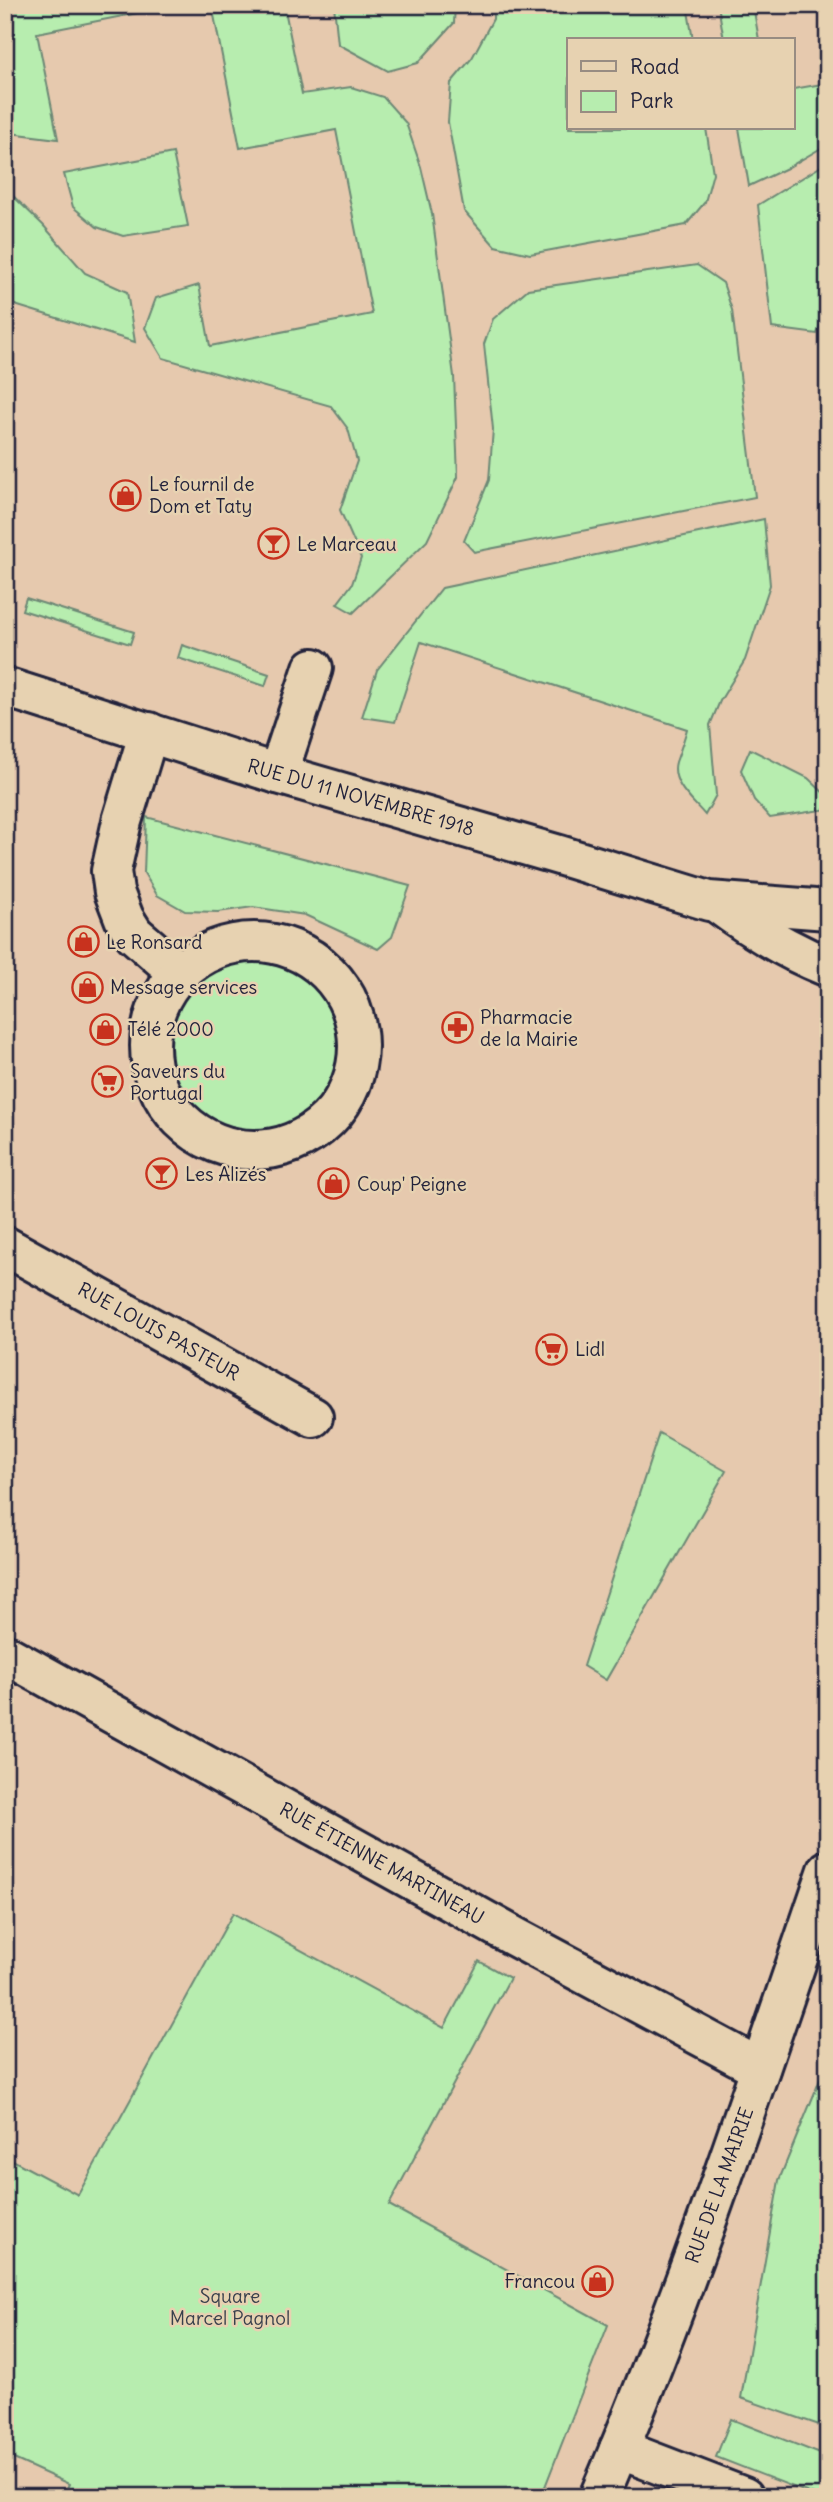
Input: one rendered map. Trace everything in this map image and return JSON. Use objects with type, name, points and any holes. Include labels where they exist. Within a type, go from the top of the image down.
[{"type":"street","points":[[278,774],[313,668]]},
{"type":"street","name":"RUE DU 11 NOVEMBRE 1918","points":[[5,687],[278,774],[717,903],[828,910]]},
{"type":"street","points":[[149,732],[122,821],[111,871],[114,892],[124,918],[134,934],[178,972]]},
{"type":"street","name":"RUE DU 11 NOVEMBRE 1918","points":[[717,903],[758,934],[797,955],[828,967]]},
{"type":"street","points":[[238,941],[273,942],[306,954],[333,976],[351,1004],[359,1039],[355,1073],[341,1104],[316,1129],[286,1146],[251,1151],[217,1144],[187,1128],[164,1101],[151,1070],[149,1035],[158,1001],[178,972],[206,952],[238,941]]},
{"type":"street","name":"RUE LOUIS PASTEUR","points":[[5,1246],[313,1417]]},
{"type":"street","name":"RUE ÉTIENNE MARTINEAU","points":[[5,1654],[515,1937],[760,2068]]},
{"type":"street","name":"RUE DE LA MAIRIE","points":[[598,2497],[620,2449],[719,2190],[828,1870]]},
{"type":"street","points":[[620,2449],[744,2497]]},
{"type":"green space","points":[[14,5],[178,5],[37,33],[58,139],[10,133],[5,130],[5,28]]},
{"type":"green space","points":[[212,5],[284,5],[302,94],[351,87],[383,97],[406,123],[421,167],[432,214],[454,376],[458,477],[427,541],[353,613],[337,604],[352,584],[361,558],[340,510],[357,461],[348,429],[331,406],[163,358],[145,328],[156,298],[199,285],[210,346],[372,314],[336,130],[240,148]]},
{"type":"green space","points":[[334,5],[455,5],[454,23],[418,63],[388,71],[338,44]]},
{"type":"green space","points":[[493,5],[687,5],[693,38],[567,38],[567,130],[706,130],[713,173],[705,202],[686,225],[530,254],[495,246],[464,211],[448,122],[451,83],[472,58],[493,19]]},
{"type":"green space","points":[[718,5],[753,5],[759,38],[724,38]]},
{"type":"green space","points":[[828,83],[828,144],[749,186],[739,130],[794,130],[794,89]]},
{"type":"green space","points":[[173,153],[188,226],[123,236],[97,227],[73,207],[64,174]]},
{"type":"green space","points":[[828,162],[828,301],[817,334],[772,328],[758,205]]},
{"type":"green space","points":[[5,193],[12,195],[43,225],[85,273],[127,292],[135,342],[5,302]]},
{"type":"green space","points":[[697,265],[723,283],[732,310],[755,497],[474,552],[464,541],[489,480],[493,429],[484,344],[493,319],[528,289]]},
{"type":"green space","points":[[764,519],[770,585],[745,660],[720,701],[710,725],[716,795],[705,815],[684,791],[676,777],[676,762],[687,729],[421,642],[395,722],[362,717],[377,670],[442,588]]},
{"type":"green space","points":[[26,598],[134,632],[130,644],[22,610]]},
{"type":"green space","points":[[182,645],[269,674],[265,686],[178,658]]},
{"type":"green space","points":[[750,749],[808,778],[828,797],[828,809],[770,818],[754,800],[741,770]]},
{"type":"green space","points":[[146,817],[410,886],[392,937],[378,949],[305,915],[253,907],[218,912],[185,911],[157,895],[144,873]]},
{"type":"green space","points":[[254,962],[287,968],[314,987],[333,1014],[339,1047],[333,1080],[314,1107],[287,1126],[254,1132],[221,1126],[194,1107],[175,1080],[169,1047],[175,1014],[194,987],[221,968]]},
{"type":"green space","points":[[659,1433],[726,1471],[606,1680],[583,1666]]},
{"type":"green space","name":"Square Marcel Pagnol","points":[[233,1913],[444,2028],[479,1961],[510,1978],[389,2205],[608,2325],[541,2497],[63,2497],[69,2484],[5,2455],[5,2156],[78,2195]]},
{"type":"green space","points":[[828,2060],[828,2428],[741,2398],[779,2180]]},
{"type":"green space","points":[[731,2419],[828,2457],[828,2497],[819,2497],[716,2457]]},
{"type":"place","name":"Le fournil de Dom et Taty","points":[[126,495]]},
{"type":"place","name":"Le Marceau","points":[[274,544]]},
{"type":"place","name":"Le Ronsard","points":[[83,942]]},
{"type":"place","name":"Message services","points":[[87,987]]},
{"type":"place","name":"Pharmacie de la Mairie","points":[[457,1028]]},
{"type":"place","name":"Télé 2000","points":[[105,1029]]},
{"type":"place","name":"Saveurs du Portugal","points":[[107,1082]]},
{"type":"place","name":"Les Alizés","points":[[162,1174]]},
{"type":"place","name":"Coup' Peigne","points":[[334,1184]]},
{"type":"place","name":"Lidl","points":[[552,1349]]},
{"type":"place","name":"Francou","points":[[598,2281]]}]
